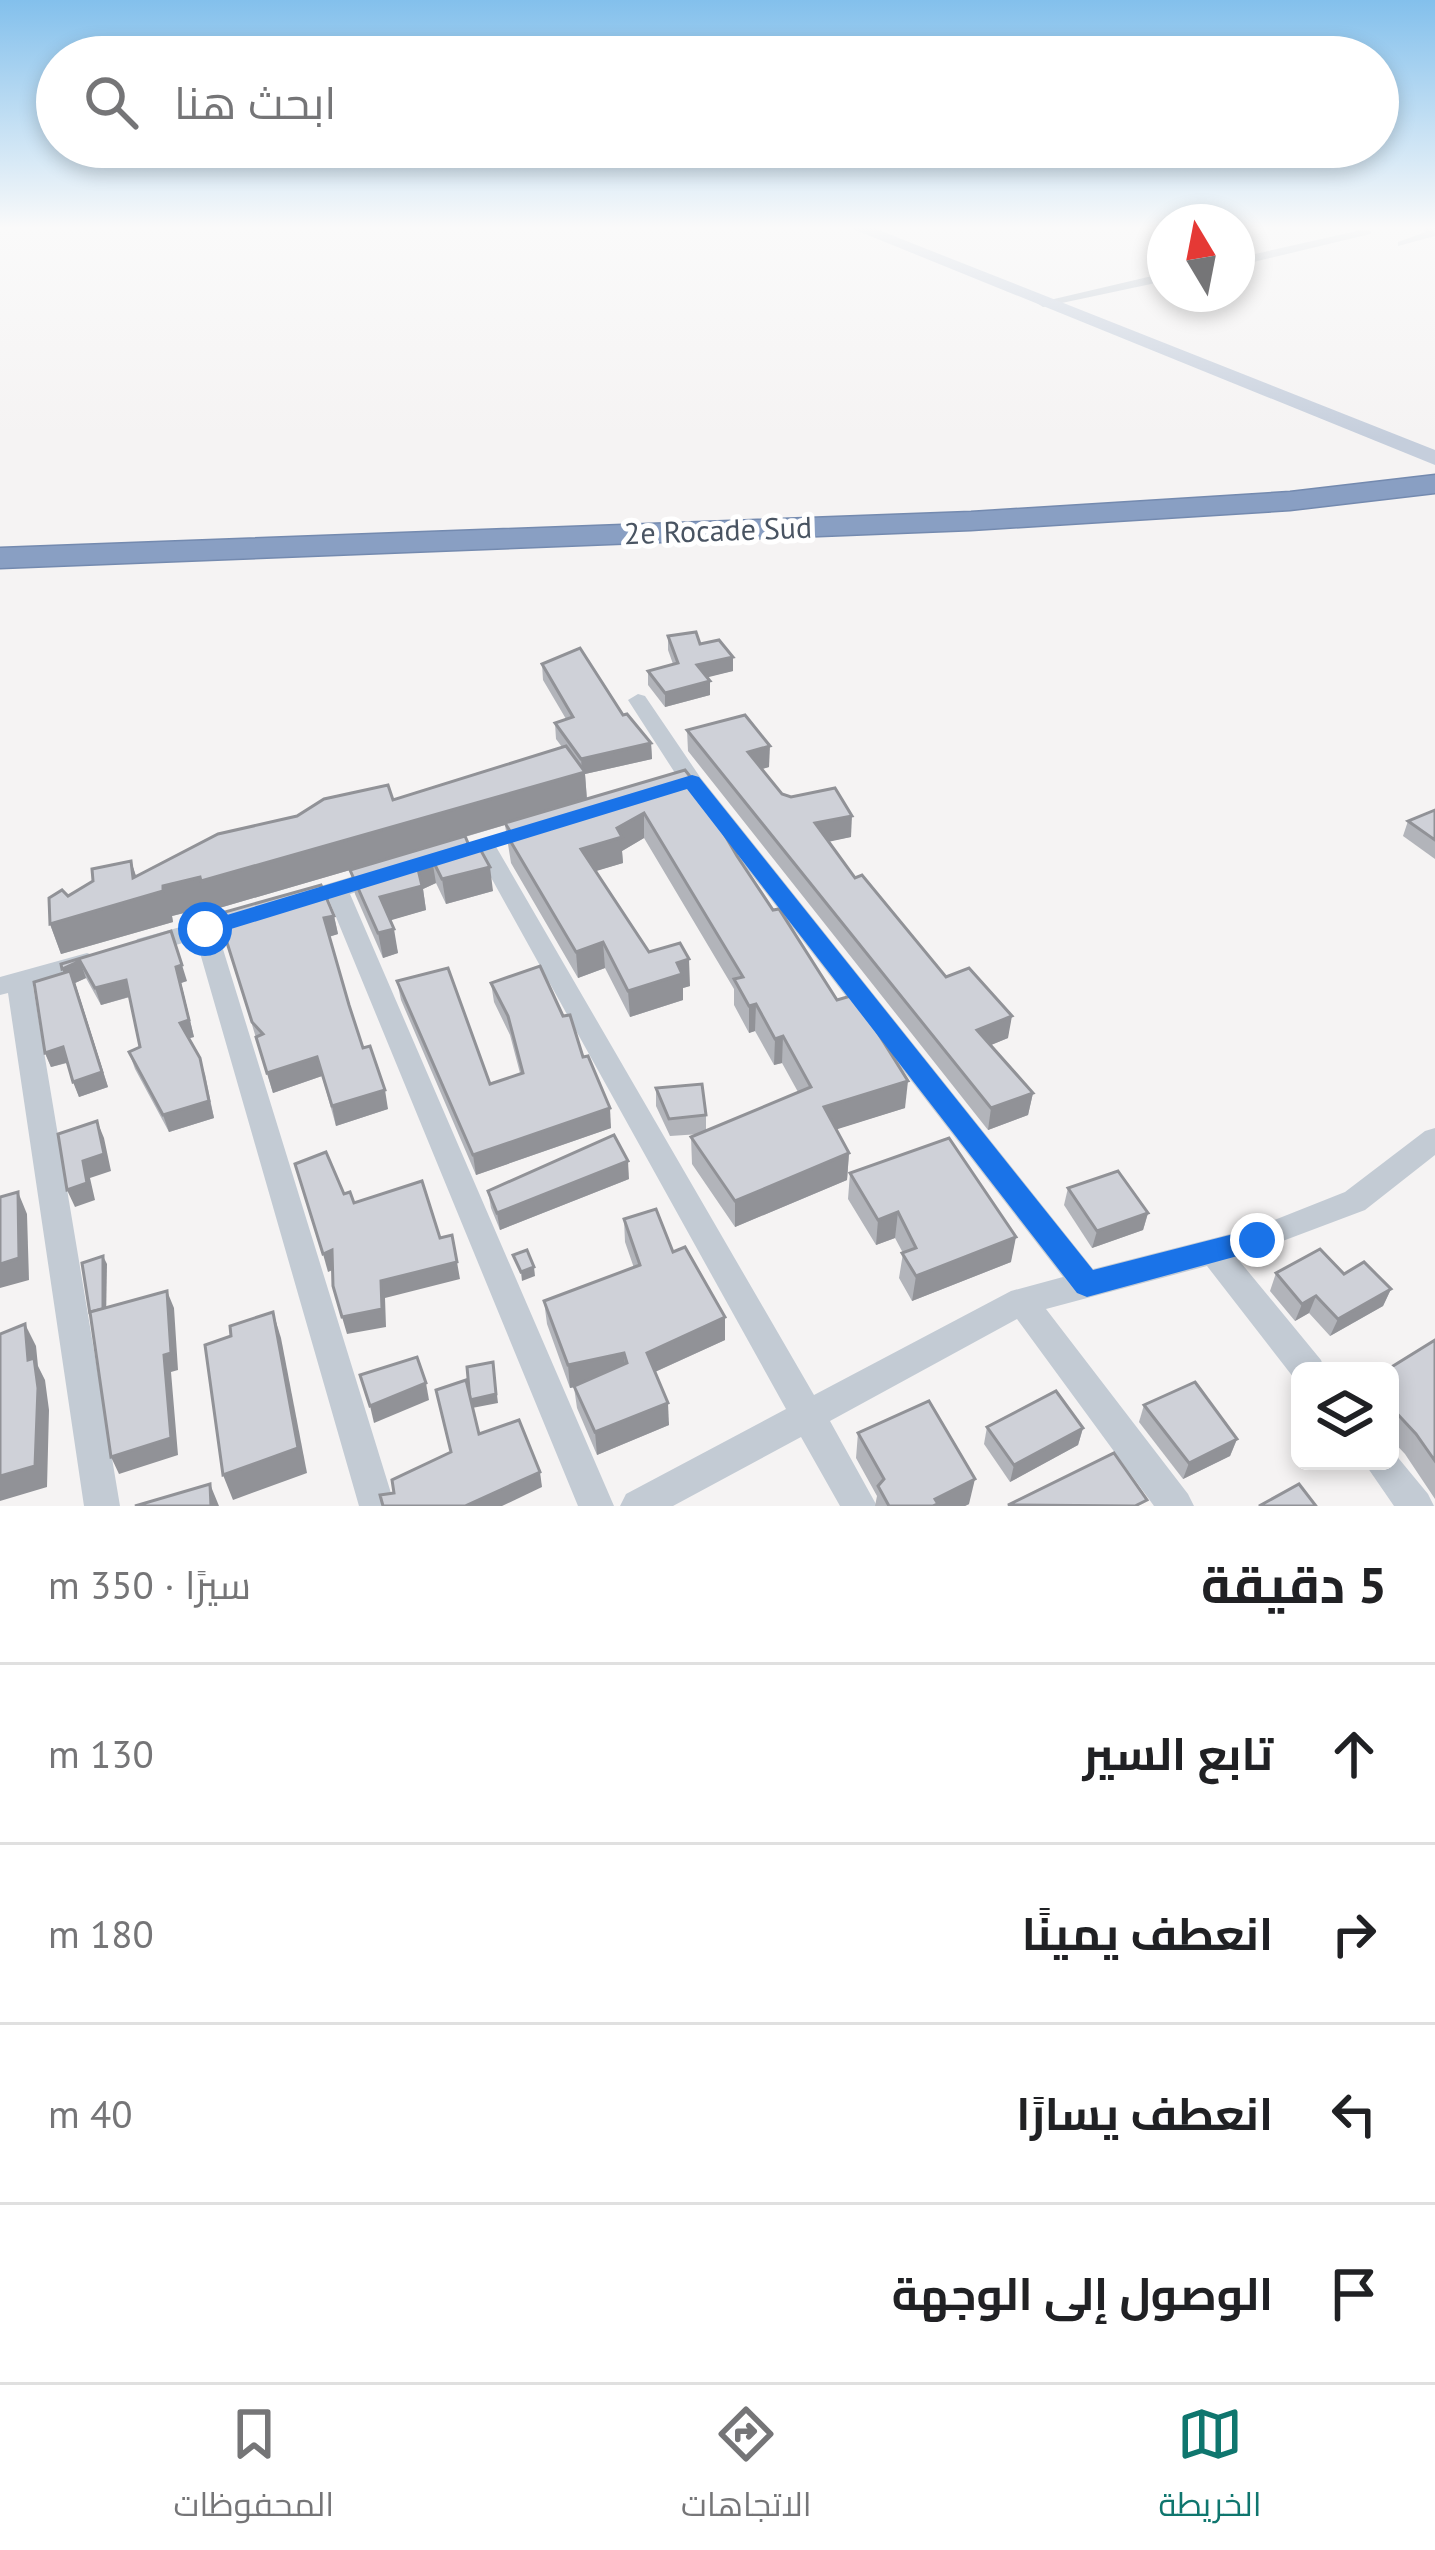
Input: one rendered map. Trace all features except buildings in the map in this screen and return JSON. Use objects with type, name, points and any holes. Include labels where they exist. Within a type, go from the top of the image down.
[{"type":"highway","name":"2e Rocade Sud","points":[[0,532],[982,495],[1435,460]]},
{"type":"highway","name":"2e Rocade Sud","points":[[0,558],[971,521],[1268,503],[1435,484]]},
{"type":"main road","points":[[1029,297],[1435,460]]},
{"type":"street","points":[[1043,303],[1071,297]]},
{"type":"street","points":[[638,700],[681,785],[1087,1284]]},
{"type":"street","points":[[484,845],[859,1506]]},
{"type":"street","points":[[102,1506],[10,983],[400,870]]},
{"type":"street","points":[[336,890],[596,1506]]},
{"type":"street","points":[[205,929],[377,1506]]},
{"type":"street","points":[[638,1506],[1022,1301],[1215,1254],[1355,1201],[1435,1139]]},
{"type":"street","points":[[1215,1254],[1302,1362]]},
{"type":"street","points":[[1022,1301],[1176,1506]]},
{"type":"street","points":[[1387,1470],[1416,1506]]},
{"type":"route","points":[[205,929],[692,782],[1087,1284],[1257,1240]]}]
